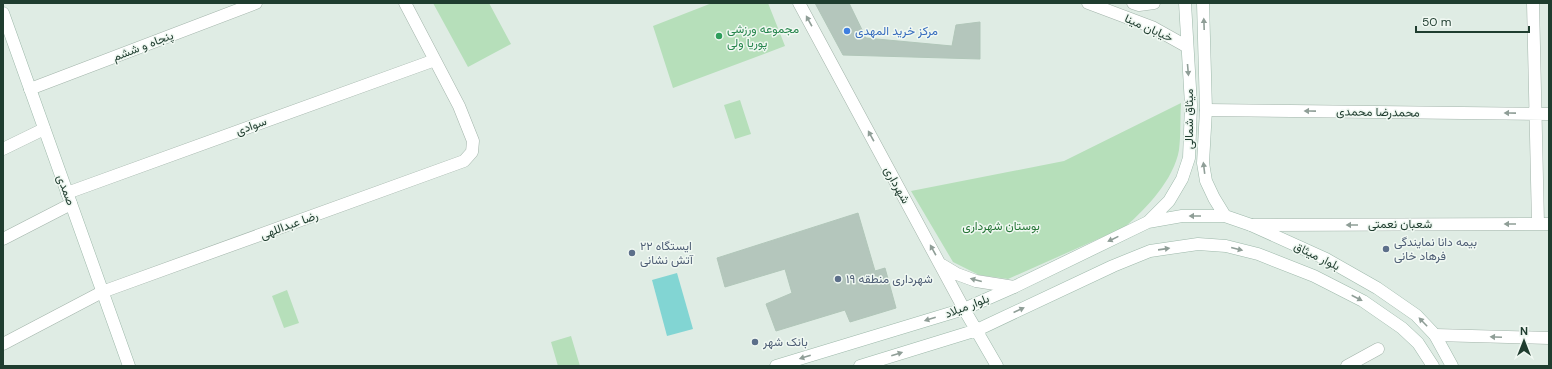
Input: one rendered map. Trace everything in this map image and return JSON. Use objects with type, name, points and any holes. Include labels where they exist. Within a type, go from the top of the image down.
[{"type":"street","name":"پنجاه و ششم","points":[[30,89],[256,3]]},
{"type":"street","points":[[405,3],[435,60]]},
{"type":"street","name":"شهرداری","points":[[799,3],[964,309],[997,366]]},
{"type":"street","name":"خیابان مینا","points":[[1088,3],[1152,27],[1186,46]]},
{"type":"street","name":"خیابان مینا","points":[[1133,3],[1138,5],[1154,3]]},
{"type":"street","name":"میثاق شمالی","points":[[1148,222],[1169,201],[1182,179],[1188,158],[1191,105],[1186,46],[1185,3]]},
{"type":"street","name":"میثاق شمالی","points":[[1204,3],[1206,110],[1204,163],[1206,181],[1225,216]]},
{"type":"street","points":[[1533,3],[1535,114],[1543,224]]},
{"type":"street","name":"صمدی","points":[[3,13],[7,38],[30,89],[129,366]]},
{"type":"street","points":[[1186,46],[1205,46]]},
{"type":"street","name":"رضا عبداللهی","points":[[3,344],[102,292],[464,161],[472,152],[473,141],[459,106],[435,60]]},
{"type":"street","name":"سوادی","points":[[3,239],[69,198],[435,60]]},
{"type":"street","name":"محمدرضا محمدی","points":[[1206,110],[1549,114]]},
{"type":"street","points":[[3,149],[44,129]]},
{"type":"street","name":"بلوار میثاق","points":[[1148,222],[1182,216],[1225,216],[1251,225],[1326,259],[1376,288],[1416,315],[1435,335],[1452,366]]},
{"type":"street","name":"بلوار میلاد","points":[[776,366],[964,309],[1014,287],[1148,222]]},
{"type":"street","name":"شعبان نعمتی","points":[[1251,225],[1543,224]]},
{"type":"street","name":"بلوار میثاق","points":[[1198,244],[1226,246],[1258,254],[1314,276],[1363,301],[1402,328],[1418,343],[1433,366]]},
{"type":"street","name":"بلوار میلاد","points":[[860,366],[976,330],[1113,266],[1150,251],[1198,244]]},
{"type":"street","points":[[941,265],[976,281],[1014,287]]},
{"type":"street","points":[[1435,335],[1549,338]]},
{"type":"street","points":[[1347,366],[1378,349]]},
{"type":"green space","points":[[433,3],[489,3],[511,44],[468,67]]},
{"type":"green space","name":"مجموعه ورزشی پوریا ولی","points":[[712,3],[768,3],[785,46],[673,88],[653,26]]},
{"type":"green space","points":[[740,100],[751,134],[735,139],[724,105]]},
{"type":"green space","name":"بوستان شهرداری","points":[[1181,103],[1180,144],[1176,161],[1166,182],[1142,211],[1125,227],[1008,279],[979,275],[953,262],[911,191],[1064,161]]},
{"type":"green space","points":[[287,290],[299,323],[284,328],[272,296]]},
{"type":"green space","points":[[571,336],[580,366],[558,366],[551,342]]},
{"type":"water","points":[[677,273],[693,329],[667,336],[652,280]]},
{"type":"building","name":"مرکز خرید المهدی","points":[[815,3],[849,3],[866,38],[952,46],[956,25],[980,22],[980,59],[843,55]]},
{"type":"building","name":"شهرداری منطقه ۱۹","points":[[858,213],[875,271],[885,268],[896,308],[850,322],[845,310],[776,331],[766,304],[792,293],[785,269],[725,287],[717,258]]},
{"type":"place","name":"مرکز خرید المهدی","points":[[847,31]]},
{"type":"place","name":"مجموعه ورزشی پوریا ولی","points":[[719,36]]},
{"type":"place","name":"بیمه دانا نمایندگی فرهاد خانی","points":[[1386,249]]},
{"type":"place","name":"ایستگاه ۲۲ آتش نشانی","points":[[632,253]]},
{"type":"place","name":"شهرداری منطقه ۱۹","points":[[838,279]]},
{"type":"place","name":"بانک شهر","points":[[755,342]]}]
